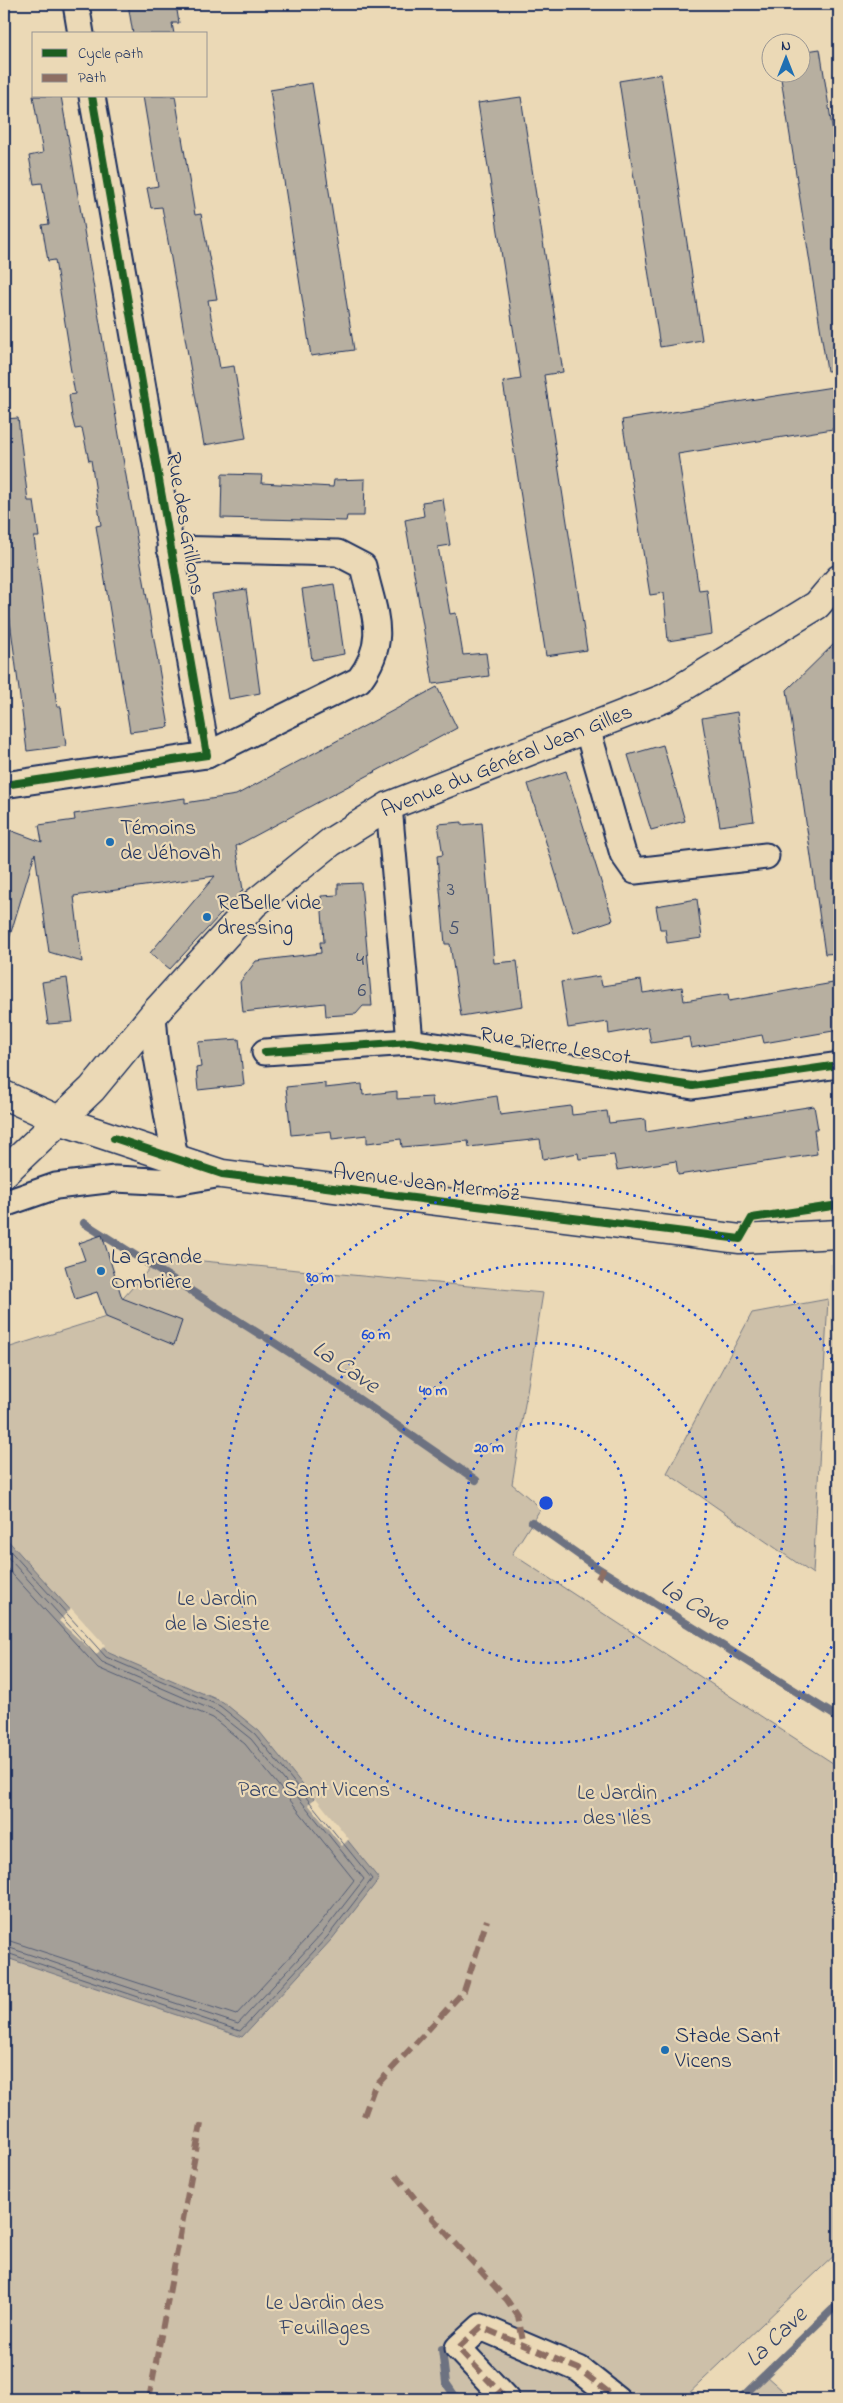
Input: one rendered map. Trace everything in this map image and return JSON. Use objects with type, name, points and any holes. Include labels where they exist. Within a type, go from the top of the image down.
[{"type":"main road","name":"Avenue du Général Jean Gilles","points":[[4,1173],[92,1089],[154,1015],[254,904],[331,842],[389,806],[673,693],[817,605],[839,579]]},
{"type":"main road","name":"Avenue Jean Mermoz","points":[[4,1095],[60,1120],[222,1174],[740,1239],[839,1234]]},
{"type":"street","points":[[76,4],[82,32]]},
{"type":"street","name":"Rue des Grillons","points":[[92,98],[206,755]]},
{"type":"street","points":[[4,785],[206,755],[359,680],[372,664],[379,636],[363,566],[338,554],[170,549]]},
{"type":"street","points":[[587,728],[623,854],[636,871],[766,856]]},
{"type":"street","points":[[389,806],[410,1042]]},
{"type":"street","points":[[154,1015],[156,1051],[175,1158]]},
{"type":"street","name":"Rue Pierre Lescot","points":[[265,1052],[410,1042],[694,1086],[839,1065]]},
{"type":"street","points":[[4,1204],[56,1186],[114,1179],[175,1182],[222,1174]]},
{"type":"street","points":[[506,2399],[458,2348],[481,2327],[579,2369],[617,2399]]},
{"type":"shaded area","points":[[839,1263],[839,1584],[835,1585],[830,1264]]},
{"type":"green space","name":"Parc Sant Vicens","points":[[160,1257],[543,1293],[512,1484],[541,1508],[512,1554],[839,1767],[839,2251],[683,2399],[4,2399],[4,1349],[106,1317]]},
{"type":"green space","points":[[828,1299],[813,1574],[667,1473],[752,1313]]},
{"type":"green space","points":[[765,2375],[792,2399],[736,2399]]},
{"type":"water","points":[[4,1536],[109,1653],[223,1702],[259,1731],[379,1879],[332,1939],[242,2037],[4,1957]]},
{"type":"pier","points":[[71,1608],[105,1645],[96,1655],[59,1621]]},
{"type":"pier","points":[[316,1798],[349,1839],[342,1846],[308,1804]]},
{"type":"building","points":[[128,4],[176,4],[179,23],[172,23],[174,32],[133,32]]},
{"type":"building","points":[[820,49],[839,172],[839,370],[827,371],[782,82],[810,82],[810,50]]},
{"type":"building","points":[[661,74],[702,340],[660,347],[619,81]]},
{"type":"building","points":[[312,83],[354,350],[311,356],[270,90]]},
{"type":"building","points":[[521,97],[563,372],[544,375],[587,650],[546,656],[503,382],[521,379],[478,103]]},
{"type":"building","points":[[33,98],[61,98],[169,727],[130,732],[96,526],[101,525],[91,460],[89,461],[82,428],[75,429],[72,417],[69,395],[75,394],[55,260],[48,261],[42,225],[49,224],[42,183],[34,184],[29,156],[43,153]]},
{"type":"building","points":[[143,98],[175,98],[195,215],[201,214],[217,299],[208,300],[220,368],[234,366],[246,438],[204,445],[162,207],[151,208],[147,188],[158,186]]},
{"type":"building","points":[[839,386],[839,428],[678,454],[699,591],[707,590],[712,634],[668,641],[664,593],[650,595],[622,420]]},
{"type":"building","points":[[18,418],[28,501],[34,501],[39,537],[34,537],[57,707],[61,707],[66,746],[27,751],[4,575],[4,419]]},
{"type":"building","points":[[222,474],[262,475],[261,483],[333,487],[334,480],[365,479],[364,516],[347,516],[346,521],[221,518]]},
{"type":"building","points":[[443,499],[450,545],[438,547],[450,614],[456,613],[463,655],[486,653],[489,676],[433,684],[405,520],[424,516],[422,502]]},
{"type":"building","points":[[334,584],[344,654],[312,660],[302,589]]},
{"type":"building","points":[[246,589],[260,693],[229,699],[212,594]]},
{"type":"building","points":[[839,639],[839,953],[825,954],[787,690]]},
{"type":"building","points":[[437,687],[457,728],[236,846],[243,890],[170,969],[150,953],[215,876],[74,896],[82,962],[49,952],[35,853],[9,939],[4,939],[4,828],[42,842],[39,825],[75,820],[74,814],[185,798],[185,803],[236,795]]},
{"type":"building","points":[[737,712],[754,821],[720,826],[702,718]]},
{"type":"building","points":[[663,745],[685,821],[651,830],[628,755]]},
{"type":"building","points":[[566,771],[613,920],[574,933],[528,784]]},
{"type":"building","points":[[462,822],[462,825],[482,823],[494,963],[517,961],[523,1006],[461,1016],[450,944],[445,944],[437,856],[443,855],[438,824]]},
{"type":"building","points":[[361,883],[372,1006],[363,1006],[356,1014],[326,1016],[325,1003],[243,1012],[240,982],[256,961],[321,953],[320,942],[324,942],[321,896],[338,895],[338,884]]},
{"type":"building","points":[[697,899],[702,938],[667,943],[665,929],[660,929],[656,906]]},
{"type":"building","points":[[600,976],[602,986],[641,980],[643,993],[682,987],[684,1001],[728,994],[729,1001],[839,982],[839,1030],[764,1043],[762,1035],[691,1048],[689,1037],[651,1043],[648,1027],[609,1034],[608,1022],[568,1028],[561,982]]},
{"type":"building","points":[[67,978],[73,1022],[48,1024],[42,982]]},
{"type":"building","points":[[239,1039],[244,1085],[198,1090],[196,1068],[201,1067],[198,1042]]},
{"type":"building","points":[[325,1083],[325,1088],[362,1084],[363,1095],[397,1091],[397,1099],[432,1097],[433,1106],[497,1096],[500,1115],[571,1106],[572,1115],[607,1111],[609,1123],[645,1119],[646,1132],[814,1106],[818,1129],[814,1129],[817,1154],[678,1175],[676,1161],[617,1170],[614,1155],[579,1159],[578,1153],[543,1159],[540,1139],[469,1147],[468,1141],[402,1147],[401,1139],[367,1143],[367,1135],[332,1139],[331,1131],[291,1135],[286,1087]]},
{"type":"building","name":"La Grande Ombrière","points":[[102,1235],[122,1298],[182,1321],[174,1345],[106,1317],[97,1292],[75,1299],[65,1266],[85,1260],[79,1243]]},
{"type":"waterway","name":"La Cave","points":[[84,1223],[261,1335]]},
{"type":"waterway","name":"La Cave","points":[[267,1338],[476,1480]]},
{"type":"waterway","name":"La Cave","points":[[532,1522],[596,1567],[839,1718]]},
{"type":"waterway","name":"La Cave","points":[[740,2399],[839,2303]]},
{"type":"waterway","points":[[442,2349],[446,2383],[457,2399]]},
{"type":"marked path","points":[[598,1579],[606,1564]]},
{"type":"marked path","points":[[364,2116],[374,2088],[464,1991],[487,1920]]},
{"type":"marked path","points":[[149,2399],[201,2124]]},
{"type":"marked path","points":[[396,2175],[417,2201],[507,2300],[518,2316],[524,2346]]},
{"type":"marked path","points":[[506,2399],[458,2348],[481,2327],[579,2369],[617,2399]]},
{"type":"cycle path","points":[[4,785],[207,755],[92,98]]},
{"type":"cycle path","points":[[265,1052],[410,1042],[693,1086],[839,1065]]},
{"type":"cycle path","points":[[114,1138],[222,1174],[740,1239],[752,1218],[839,1205]]},
{"type":"place","name":"Témoins de Jéhovah","points":[[110,842]]},
{"type":"place","name":"ReBelle vide dressing","points":[[207,917]]},
{"type":"place","name":"La Grande Ombrière","points":[[101,1271]]},
{"type":"place","name":"Stade Sant Vicens","points":[[665,2050]]},
{"type":"park label","name":"Le Jardin de la Sieste","points":[[217,1612]]},
{"type":"park label","name":"Le Jardin des Iles","points":[[617,1806]]},
{"type":"park label","name":"Le Jardin des Feuillages","points":[[325,2316]]}]
